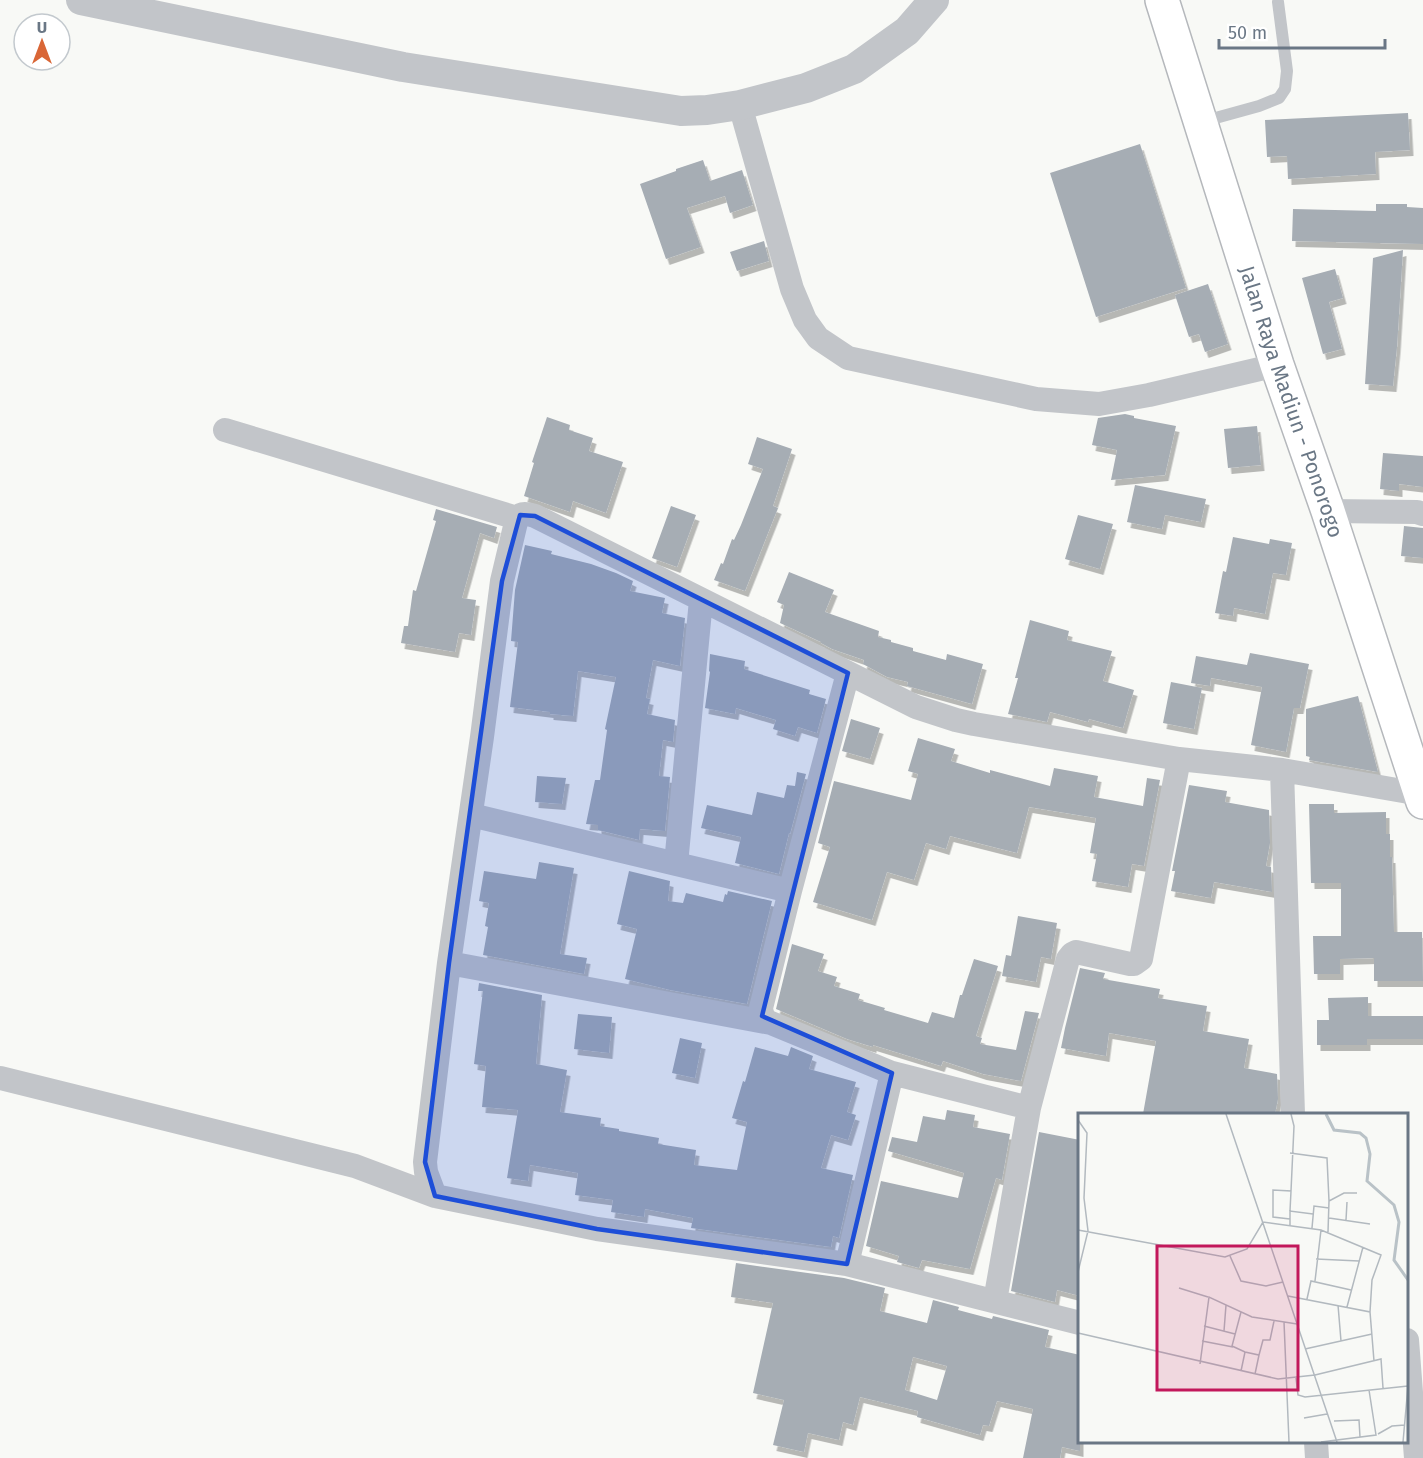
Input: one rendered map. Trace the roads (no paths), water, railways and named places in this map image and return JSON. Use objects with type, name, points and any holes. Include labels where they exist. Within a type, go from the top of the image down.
[{"type":"highway","name":"Jalan Raya Madiun - Ponorogo","points":[[1162,0],[1277,365],[1328,511],[1422,798]]},
{"type":"street","points":[[81,0],[403,67],[681,111],[740,105],[807,88],[854,69],[907,31],[934,0]]},
{"type":"street","points":[[740,105],[792,289],[805,321],[818,338],[848,358],[1036,399],[1099,404],[1149,395],[1277,365]]},
{"type":"street","points":[[225,430],[517,518]]},
{"type":"street","points":[[1328,511],[1417,512],[1423,514]]},
{"type":"street","points":[[435,1196],[426,1172],[425,1162],[449,963],[502,581],[517,518],[520,515],[526,513],[535,516],[916,707],[956,720],[1179,759],[1282,770],[1422,798]]},
{"type":"street","points":[[676,864],[701,600]]},
{"type":"street","points":[[771,1023],[764,1018],[761,1008],[789,891],[848,673]]},
{"type":"street","points":[[995,1301],[1029,1108],[1068,959],[1077,952],[1130,964],[1141,959],[1179,759]]},
{"type":"street","points":[[1282,770],[1293,1113]]},
{"type":"street","points":[[471,815],[789,891]]},
{"type":"street","points":[[449,963],[771,1023],[892,1072],[1029,1108]]},
{"type":"street","points":[[847,1264],[892,1072]]},
{"type":"street","points":[[0,1078],[355,1166],[435,1196],[597,1229],[847,1264],[1078,1322]]},
{"type":"street","points":[[1408,1340],[1423,1337]]},
{"type":"street","points":[[1408,1353],[1416,1458]]},
{"type":"street","points":[[1316,1443],[1317,1458]]},
{"type":"lane","points":[[1200,122],[1259,106],[1279,98],[1285,89],[1287,71],[1278,2]]}]
